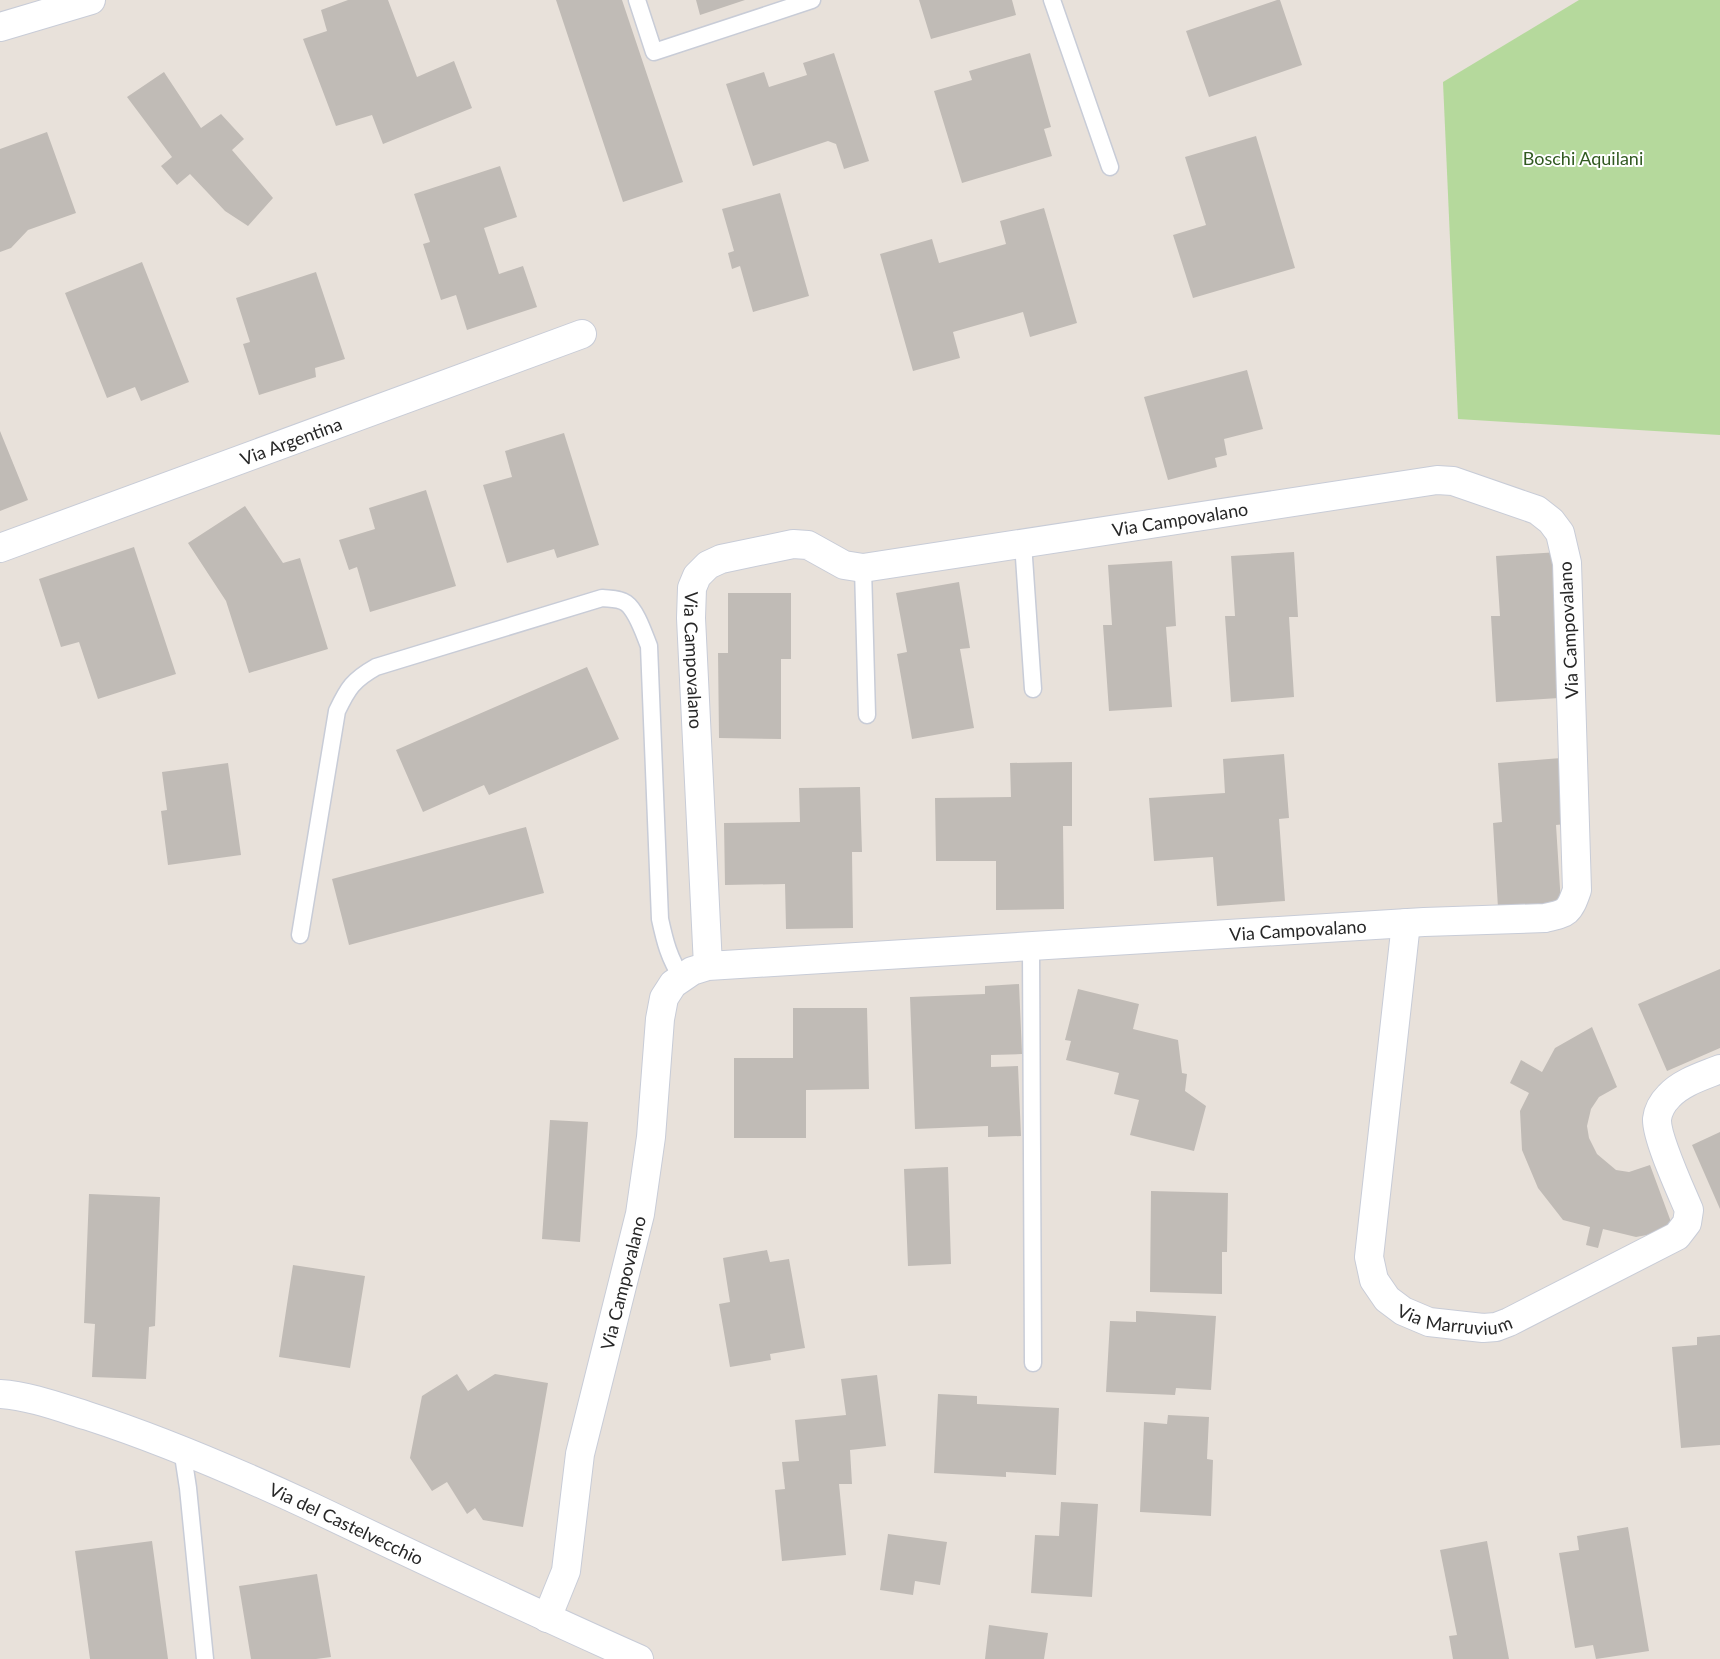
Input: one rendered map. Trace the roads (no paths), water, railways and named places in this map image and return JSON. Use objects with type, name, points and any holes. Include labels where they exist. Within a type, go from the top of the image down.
[{"type":"street","points":[[0,27],[90,0]]},
{"type":"street","name":"Via Argentina","points":[[0,548],[582,334]]},
{"type":"street","name":"Via Campovalano","points":[[552,1620],[566,1570],[580,1454],[640,1214],[651,1137],[660,1020],[664,998],[673,984],[692,971],[708,966],[1406,923],[1544,918],[1561,914],[1571,907],[1577,890],[1567,563],[1560,533],[1551,521],[1537,510],[1453,482],[1438,480],[863,568],[844,565],[808,545],[793,544],[721,559],[708,565],[697,576],[692,588],[691,618],[708,966]]},
{"type":"street","name":"Via Marruvium","points":[[1406,923],[1369,1257],[1374,1280],[1387,1299],[1403,1311],[1429,1322],[1483,1328],[1496,1327],[1677,1236],[1687,1223],[1688,1210],[1658,1133],[1657,1119],[1661,1106],[1670,1095],[1686,1084],[1720,1069]]},
{"type":"street","name":"Via del Castelvecchio","points":[[0,1380],[48,1404]]},
{"type":"street","name":"Via del Castelvecchio","points":[[0,1394],[48,1404],[133,1430],[182,1449],[271,1488],[639,1659]]},
{"type":"street","points":[[552,1620],[589,1659]]},
{"type":"lane","points":[[637,0],[654,52],[812,0]]},
{"type":"lane","points":[[1052,0],[1110,167]]},
{"type":"lane","points":[[1023,543],[1033,689]]},
{"type":"lane","points":[[863,568],[867,715]]},
{"type":"lane","points":[[300,935],[337,711],[348,689],[361,675],[376,667],[602,598],[615,599],[627,603],[638,618],[649,646],[660,919],[666,948],[682,978]]},
{"type":"lane","points":[[1031,946],[1033,1363]]},
{"type":"lane","points":[[182,1449],[188,1488],[205,1659]]},
{"type":"park label","name":"Boschi Aquilani","points":[[1583,158]]}]
